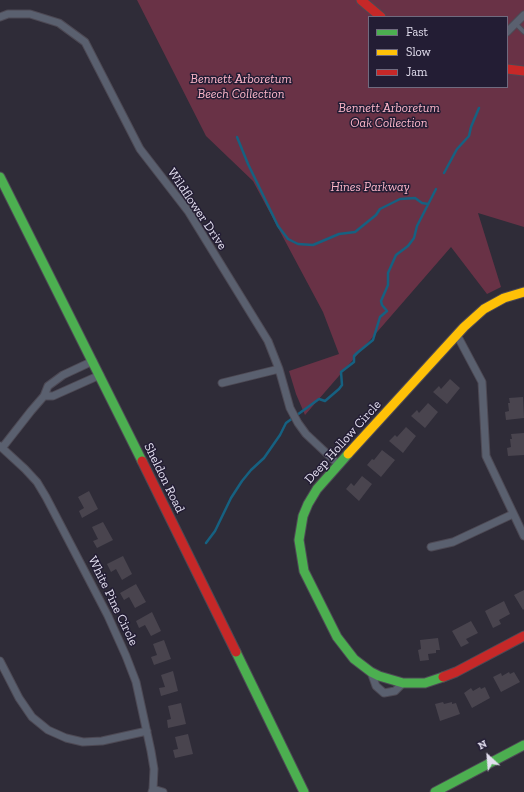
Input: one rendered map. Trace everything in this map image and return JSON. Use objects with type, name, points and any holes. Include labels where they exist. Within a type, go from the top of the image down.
[{"type":"street","points":[[361,0],[380,16]]},
{"type":"street","name":"Wildflower Drive","points":[[0,17],[8,14],[30,14],[59,23],[85,42],[140,149],[188,211],[268,341],[279,369],[290,408],[298,424],[306,434],[338,464]]},
{"type":"street","points":[[508,31],[524,16]]},
{"type":"street","points":[[508,69],[524,71]]},
{"type":"street","name":"Sheldon Road","points":[[0,177],[100,375],[304,792]]},
{"type":"street","name":"Deep Hollow Circle","points":[[524,292],[504,298],[484,309],[457,335],[338,464],[316,490],[308,504],[300,529],[300,552],[304,571],[308,580],[337,637],[354,659],[370,672],[403,683],[424,683],[448,676],[524,636]]},
{"type":"street","points":[[457,335],[482,382],[486,456],[524,536]]},
{"type":"street","points":[[1,447],[44,396],[48,386],[63,375],[93,361]]},
{"type":"street","points":[[222,383],[279,369]]},
{"type":"street","points":[[44,396],[53,396],[100,375]]},
{"type":"street","name":"White Pine Circle","points":[[1,447],[37,482],[60,522],[126,656],[136,682],[147,731],[154,769],[153,790],[163,792]]},
{"type":"street","points":[[431,547],[453,542],[513,514]]},
{"type":"street","points":[[0,661],[19,698],[32,717],[48,730],[66,738],[84,742],[102,741],[147,731]]},
{"type":"street","name":"Deep Hollow Circle","points":[[370,672],[376,686],[384,693],[396,691],[403,683]]},
{"type":"street","points":[[435,792],[524,745]]},
{"type":"lane","points":[[515,23],[524,32]]},
{"type":"green space","name":"Hines Parkway","points":[[137,0],[524,0],[524,227],[478,213],[501,287],[487,294],[451,247],[305,415],[296,394],[289,371],[339,354],[323,312],[253,181],[206,136]]},
{"type":"building","points":[[450,379],[460,388],[447,404],[433,392],[439,386],[441,389]]},
{"type":"building","points":[[523,397],[524,418],[506,420],[505,412],[509,411],[509,398]]},
{"type":"building","points":[[428,403],[438,412],[425,428],[411,416],[417,410],[419,413]]},
{"type":"building","points":[[406,427],[416,436],[403,453],[389,441],[395,435],[397,437]]},
{"type":"building","points":[[524,433],[524,455],[508,456],[507,448],[511,447],[511,434]]},
{"type":"building","points":[[382,450],[395,460],[381,477],[367,465],[372,459],[374,460]]},
{"type":"building","points":[[362,476],[372,484],[359,501],[346,489],[351,483],[354,486]]},
{"type":"building","points":[[89,491],[98,509],[82,518],[79,511],[84,508],[78,497]]},
{"type":"building","points":[[103,522],[113,540],[97,548],[93,541],[98,539],[92,527]]},
{"type":"building","points":[[123,556],[132,574],[122,580],[116,569],[111,572],[107,564]]},
{"type":"building","points":[[136,584],[146,602],[135,608],[129,597],[124,600],[120,593]]},
{"type":"building","points":[[524,590],[524,609],[523,610],[514,595]]},
{"type":"building","points":[[504,601],[510,614],[499,620],[501,624],[493,628],[485,611]]},
{"type":"building","points":[[152,612],[161,631],[151,636],[145,625],[139,628],[136,621]]},
{"type":"building","points":[[471,621],[478,633],[466,639],[469,643],[461,647],[452,631]]},
{"type":"building","points":[[438,638],[440,650],[436,650],[436,653],[428,654],[429,660],[420,661],[418,650],[421,649],[420,640]]},
{"type":"building","points":[[164,640],[171,659],[154,665],[151,657],[157,655],[153,644]]},
{"type":"building","points":[[173,671],[178,691],[161,696],[159,688],[165,687],[161,675]]},
{"type":"building","points":[[509,672],[510,674],[514,672],[520,682],[501,692],[493,677],[501,673],[502,676]]},
{"type":"building","points":[[480,687],[481,689],[485,687],[490,698],[472,708],[464,693],[471,688],[473,691]]},
{"type":"building","points":[[443,702],[444,704],[452,702],[452,704],[456,703],[460,714],[440,721],[435,704]]},
{"type":"building","points":[[181,703],[186,724],[168,728],[167,720],[171,719],[168,706]]},
{"type":"building","points":[[188,734],[193,754],[175,758],[173,750],[178,749],[175,737]]},
{"type":"waterway","points":[[444,173],[457,149],[469,136],[479,108]]},
{"type":"waterway","points":[[237,137],[248,164],[278,226],[288,239],[298,244],[313,245],[339,234],[355,232],[376,215],[380,209],[400,199],[415,198],[422,203],[428,204]]},
{"type":"waterway","points":[[206,543],[215,531],[231,498],[242,481],[264,458],[280,435],[286,423],[319,399],[325,401],[339,389],[342,385],[341,372],[354,362],[354,356],[373,340],[380,317],[387,311],[382,305],[381,301],[388,285],[388,273],[396,255],[408,246],[414,238],[417,226],[436,189]]},
{"type":"traffic: fast","points":[[0,177],[142,461]]},
{"type":"traffic: fast","points":[[348,454],[317,489],[303,516],[299,540],[304,571],[337,637],[354,659],[371,672],[403,683],[425,683],[443,677]]},
{"type":"traffic: fast","points":[[236,652],[304,792]]},
{"type":"traffic: fast","points":[[435,792],[524,745]]},
{"type":"traffic: slow","points":[[348,454],[464,327],[484,309],[504,298],[524,292]]},
{"type":"traffic: jam","points":[[361,0],[380,16]]},
{"type":"traffic: jam","points":[[508,69],[524,71]]},
{"type":"traffic: jam","points":[[142,461],[236,652]]},
{"type":"traffic: jam","points":[[443,677],[456,672],[524,636]]},
{"type":"park label","name":"Bennett Arboretum Beech Collection","points":[[241,86]]},
{"type":"park label","name":"Bennett Arboretum Oak Collection","points":[[389,116]]}]
